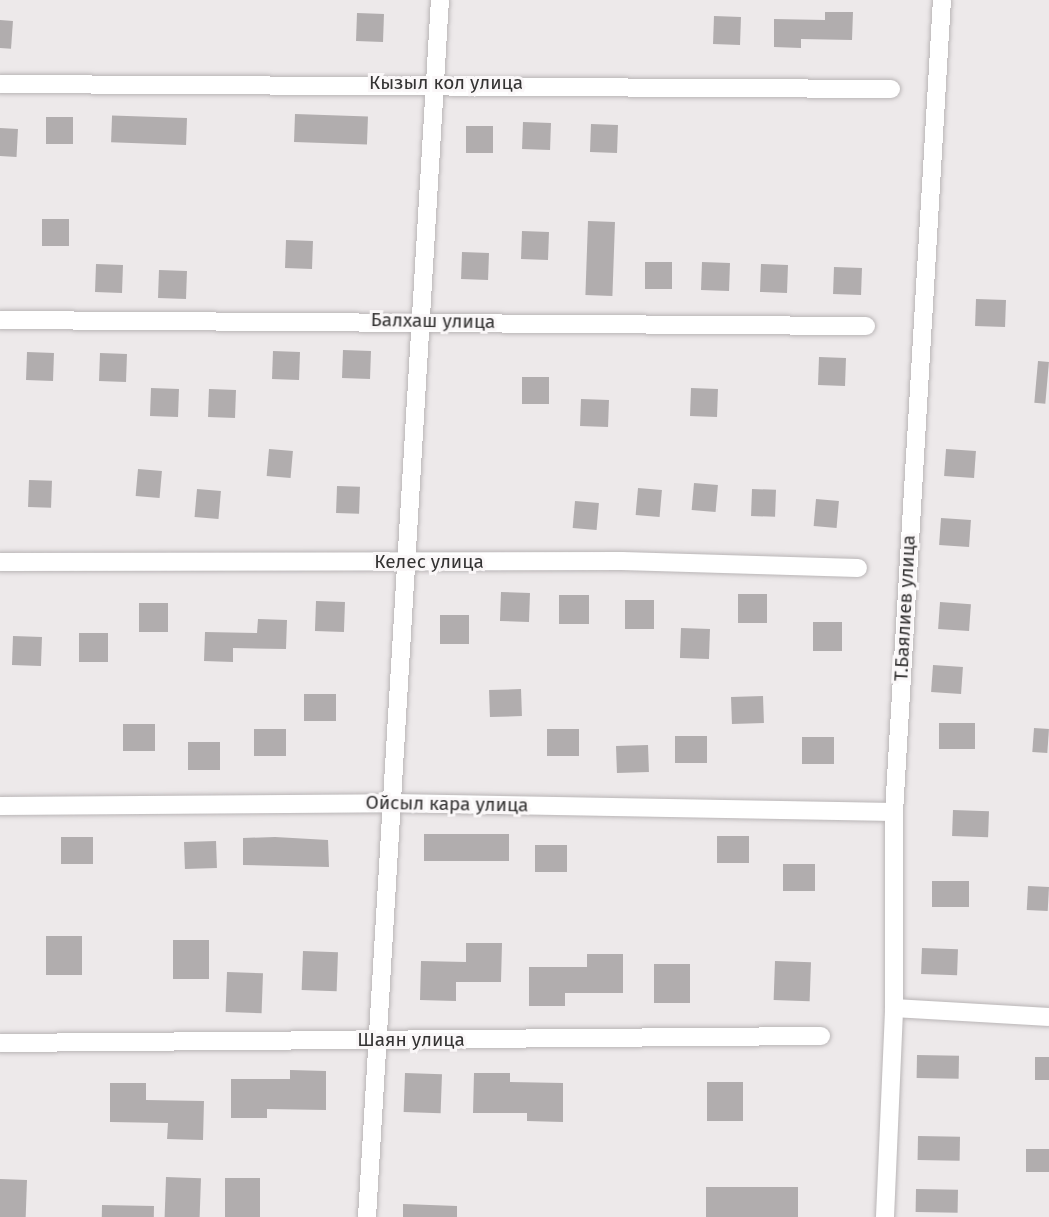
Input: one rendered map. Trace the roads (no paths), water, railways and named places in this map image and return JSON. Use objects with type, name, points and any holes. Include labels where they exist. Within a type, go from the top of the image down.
[{"type":"street","points":[[367,1217],[393,803],[404,562],[425,320],[440,0]]},
{"type":"street","name":"Т.Баялиев улица","points":[[885,1217],[894,1008],[894,811],[942,0]]},
{"type":"street","name":"Кызыл кол улица","points":[[0,84],[436,83],[891,89]]},
{"type":"street","name":"Балхаш улица","points":[[0,320],[425,320],[866,326]]},
{"type":"street","name":"Келес улица","points":[[0,562],[404,562],[859,568]]},
{"type":"street","name":"Ойсыл кара улица","points":[[0,806],[393,803],[894,811]]},
{"type":"street","points":[[894,1008],[1049,1017]]},
{"type":"street","name":"Шаян улица","points":[[0,1043],[821,1036]]}]
